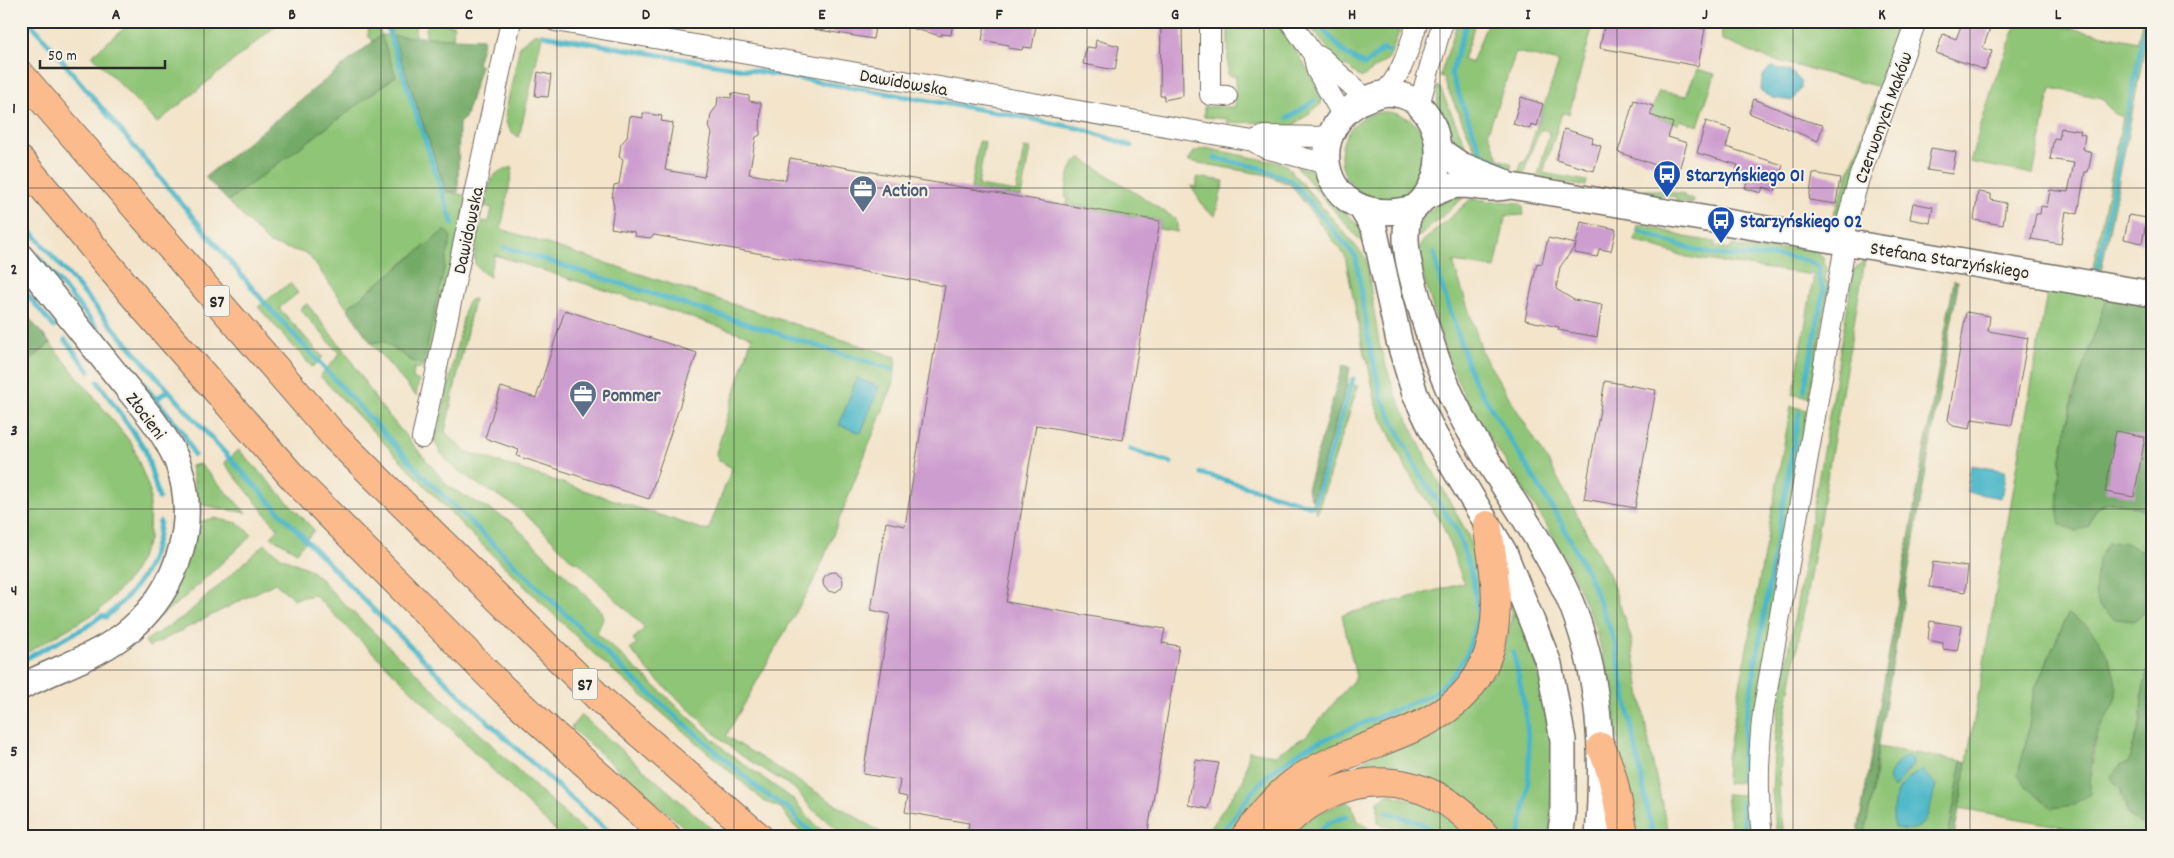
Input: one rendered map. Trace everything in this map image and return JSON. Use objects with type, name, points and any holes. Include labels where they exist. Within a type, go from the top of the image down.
[{"type":"highway","name":"S7","points":[[21,75],[335,437],[600,699],[759,837]]},
{"type":"highway","points":[[21,161],[146,310],[298,483],[504,690],[667,837]]},
{"type":"highway","points":[[1244,837],[1274,800],[1300,779],[1324,766],[1420,725],[1444,712],[1475,681],[1488,656],[1497,618],[1495,568],[1487,525]]},
{"type":"highway","points":[[1601,747],[1612,769],[1625,837]]},
{"type":"highway","points":[[1274,837],[1296,814],[1316,799],[1336,790],[1375,782],[1413,787],[1441,798],[1463,811],[1486,837]]},
{"type":"street","name":"Dawidowska","points":[[422,438],[512,21]]},
{"type":"street","name":"Dawidowska","points":[[556,21],[1253,141],[1265,148],[1328,164]]},
{"type":"street","points":[[1210,21],[1210,95],[1227,96]]},
{"type":"street","points":[[1290,21],[1313,54],[1317,71],[1343,116]]},
{"type":"street","points":[[1418,21],[1393,84],[1343,116],[1330,137],[1328,164],[1336,187],[1348,200],[1362,209],[1375,212],[1392,212],[1418,203]]},
{"type":"street","points":[[1419,105],[1443,21]]},
{"type":"street","name":"Czerwonych Maków","points":[[1762,837],[1757,789],[1758,756],[1763,712],[1845,242],[1844,233],[1859,178],[1916,21]]},
{"type":"street","points":[[1313,54],[1322,57],[1374,97],[1401,96],[1419,105],[1434,134],[1439,150],[1436,174],[1407,222],[1407,242],[1414,283],[1431,344],[1460,414],[1554,568],[1580,627],[1594,683],[1601,747],[1598,837]]},
{"type":"street","name":"Dawidowska","points":[[1253,141],[1264,136],[1330,137]]},
{"type":"street","name":"Stefana Starzyńskiego","points":[[1439,150],[1461,165],[1499,179],[1510,186],[2153,294]]},
{"type":"street","name":"Stefana Starzyńskiego","points":[[1418,203],[1444,189],[1459,185],[1497,190],[1510,186]]},
{"type":"street","points":[[1362,209],[1374,228],[1399,341],[1415,394],[1435,436],[1504,552],[1549,664],[1564,740],[1563,816],[1560,837]]},
{"type":"street","name":"Złocieni","points":[[21,257],[153,421],[168,443],[177,462],[183,484],[186,509],[184,538],[180,555],[169,584],[157,601],[131,629],[116,640],[21,687]]},
{"type":"green space","points":[[133,21],[282,21],[157,123],[92,55]]},
{"type":"green space","points":[[369,21],[377,21],[381,35],[373,41],[368,36]]},
{"type":"green space","points":[[389,21],[415,24],[415,37],[393,37],[446,191],[467,196],[431,364],[423,365],[422,369],[414,368],[413,378],[419,381],[416,396],[371,343],[383,341],[412,361],[445,230],[347,308],[308,254],[270,244],[228,201],[395,76],[381,35],[392,36]]},
{"type":"green space","points":[[1228,21],[1275,21],[1311,76],[1317,88],[1320,105],[1291,127],[1268,126],[1266,122],[1227,123],[1228,119],[1204,117],[1204,107],[1235,107],[1236,76],[1228,76]]},
{"type":"green space","points":[[1306,21],[1403,21],[1389,59],[1361,78],[1345,65],[1342,67]]},
{"type":"green space","points":[[1458,21],[1476,21],[1463,60],[1472,63],[1488,21],[1594,21],[1569,114],[1562,113],[1543,173],[1587,181],[1586,186],[1537,178],[1550,132],[1542,129],[1523,175],[1518,173],[1522,162],[1525,162],[1559,62],[1516,52],[1488,132],[1499,159],[1512,164],[1510,171],[1478,161],[1479,158],[1444,81],[1445,78],[1440,76]]},
{"type":"green space","points":[[1721,21],[1906,21],[1880,87],[1766,58],[1722,40]]},
{"type":"green space","points":[[2018,21],[2036,21],[2138,42],[2142,21],[2150,21],[2101,272],[2093,270],[2094,262],[2123,117],[2113,113],[2102,98],[2051,88],[2033,174],[1970,162],[1993,85]]},
{"type":"green space","points":[[431,23],[454,25],[453,38],[426,37],[426,28]]},
{"type":"green space","points":[[542,33],[519,137],[509,128],[505,115],[520,45],[534,34]]},
{"type":"green space","points":[[381,35],[396,76],[228,201],[205,177]]},
{"type":"green space","points":[[393,36],[484,39],[477,64],[481,66],[465,118],[459,123],[458,192],[446,191]]},
{"type":"green space","points":[[1697,69],[1715,74],[1698,126],[1680,120],[1678,124],[1650,115],[1659,91],[1686,96]]},
{"type":"green space","points":[[1437,86],[1440,88],[1472,160],[1456,149],[1451,131],[1438,105]]},
{"type":"green space","points":[[1876,98],[1881,100],[1838,226],[1829,227]]},
{"type":"green space","points":[[1385,112],[1402,115],[1416,125],[1426,139],[1429,156],[1426,173],[1416,187],[1402,197],[1385,200],[1368,197],[1354,187],[1344,173],[1341,156],[1344,139],[1354,125],[1368,115]]},
{"type":"green space","points":[[979,141],[985,142],[978,186],[1016,192],[1024,148],[1030,149],[1021,197],[971,189]]},
{"type":"green space","points":[[1205,148],[1285,164],[1366,258],[1379,344],[1395,393],[1426,458],[1468,535],[1484,592],[1485,608],[1477,646],[1470,661],[1445,693],[1404,718],[1277,779],[1258,796],[1228,837],[1204,837],[1244,779],[1249,751],[1275,755],[1306,736],[1356,677],[1342,615],[1464,583],[1443,526],[1407,470],[1377,409],[1345,256],[1291,185],[1267,175],[1188,161],[1194,152]]},
{"type":"green space","points":[[1081,158],[1176,219],[1178,232],[1159,229],[1160,221],[1067,205],[1068,198],[1065,197],[1069,175],[1073,165]]},
{"type":"green space","points":[[1296,166],[1314,171],[1329,198],[1357,224],[1367,243],[1363,244]]},
{"type":"green space","points":[[513,167],[501,229],[896,357],[894,382],[817,575],[726,736],[888,837],[848,837],[813,810],[794,788],[742,756],[721,739],[652,675],[630,649],[637,644],[633,639],[645,628],[578,562],[573,561],[527,516],[509,502],[456,469],[445,459],[437,447],[433,433],[438,433],[466,305],[470,300],[474,299],[445,432],[465,451],[708,531],[732,468],[718,460],[716,453],[752,337],[495,255],[489,273],[490,277],[477,267],[475,251],[482,221],[489,222],[492,208],[485,206],[492,180],[498,172]]},
{"type":"green space","points":[[1197,177],[1224,181],[1215,216],[1205,209],[1191,186],[1197,187]]},
{"type":"green space","points":[[1644,190],[1684,194],[1684,197],[1694,199],[1693,204],[1676,201],[1676,197],[1661,195],[1660,199],[1643,196]]},
{"type":"green space","points":[[1445,197],[1464,197],[1420,236],[1417,236],[1421,219]]},
{"type":"green space","points":[[1471,199],[1519,203],[1523,206],[1524,215],[1506,216],[1495,268],[1453,262],[1483,354],[1552,468],[1610,576],[1631,638],[1650,750],[1667,827],[1672,837],[1635,837],[1625,786],[1609,678],[1594,624],[1569,566],[1544,521],[1468,404],[1446,354],[1421,267],[1420,248],[1422,242]]},
{"type":"green space","points":[[1643,224],[1685,237],[1715,242],[1715,247],[1731,249],[1732,245],[1756,250],[1806,249],[1815,251],[1822,257],[1826,267],[1825,281],[1830,282],[1809,397],[1793,395],[1814,275],[1690,258],[1635,241],[1638,225]]},
{"type":"green space","points":[[445,230],[451,237],[423,365],[412,361],[383,341],[371,343],[347,308]]},
{"type":"green space","points":[[1865,260],[1783,730],[1779,793],[1784,837],[1777,837],[1772,792],[1775,733],[1854,269]]},
{"type":"green space","points":[[1954,280],[1958,281],[1957,290],[1875,766],[1875,778],[1864,837],[1857,837]]},
{"type":"green space","points":[[290,283],[298,293],[279,308],[323,357],[312,367],[258,307]]},
{"type":"green space","points":[[2048,287],[2108,297],[2073,395],[2061,458],[2057,511],[2088,527],[2097,509],[2103,504],[2110,502],[2125,504],[2153,514],[2153,652],[2142,694],[2141,721],[2128,764],[2119,766],[2122,796],[2127,811],[2139,824],[2149,831],[2147,837],[2108,835],[1959,808]],"holes":[[[2123,542],[2139,551],[2147,561],[2151,592]],[[2068,614],[2107,714],[2095,743],[2092,775],[2028,733],[2034,691]]]},
{"type":"green space","points":[[2108,297],[2153,305],[2153,514],[2125,504],[2110,502],[2103,504],[2097,509],[2088,527],[2076,531],[2060,524],[2058,496],[2062,455],[2077,386]]},
{"type":"green space","points":[[307,304],[347,354],[378,403],[449,487],[510,521],[601,610],[603,619],[597,633],[726,751],[794,800],[814,824],[831,837],[807,837],[792,824],[781,808],[765,802],[594,654],[469,532],[320,376],[340,354],[300,309]]},
{"type":"green space","points":[[30,319],[50,343],[21,368],[21,327]]},
{"type":"green space","points":[[50,343],[132,444],[150,491],[149,540],[131,577],[99,611],[21,656],[21,368]]},
{"type":"green space","points":[[1343,364],[1350,368],[1347,384],[1312,500],[1307,489]]},
{"type":"green space","points":[[1347,384],[1358,386],[1317,513],[1312,500]]},
{"type":"green space","points":[[1791,406],[1807,410],[1749,774],[1744,782],[1726,784],[1727,758]]},
{"type":"green space","points":[[239,450],[314,530],[297,552],[271,537],[278,529],[224,463]]},
{"type":"green space","points":[[200,464],[246,513],[198,504],[191,466]]},
{"type":"green space","points":[[214,518],[238,523],[252,535],[185,597],[147,626],[198,522]]},
{"type":"green space","points":[[2123,542],[2142,551],[2149,566],[2151,592],[2145,611],[2134,621],[2115,619],[2099,606],[2095,594],[2098,559],[2108,543]]},
{"type":"green space","points":[[265,544],[281,557],[309,569],[321,579],[336,596],[545,796],[591,837],[563,837],[550,826],[314,595],[294,599],[275,583],[149,647],[145,641],[186,615]]},
{"type":"green space","points":[[1512,600],[1535,656],[1554,749],[1550,837],[1499,837],[1490,822],[1474,804],[1444,785],[1356,772],[1360,763],[1493,675],[1504,653],[1511,621]]},
{"type":"green space","points":[[2068,614],[2085,624],[2105,651],[2114,673],[2116,694],[2114,703],[2094,742],[2091,759],[2090,794],[2073,805],[2052,808],[2027,788],[2018,774],[2028,733],[2034,691]]},
{"type":"green space","points":[[2153,652],[2153,806],[2149,831],[2129,816],[2121,789],[2111,778],[2119,766],[2128,763],[2141,721],[2142,694]]},
{"type":"green space","points":[[581,715],[721,837],[695,837],[571,728]]},
{"type":"green space","points":[[1878,747],[1962,761],[1948,837],[1864,837],[1875,778]]},
{"type":"green space","points":[[1962,761],[1967,762],[1954,837],[1948,837]]},
{"type":"green space","points":[[1389,794],[1431,805],[1471,837],[1421,837],[1378,823],[1378,801]]},
{"type":"green space","points":[[1726,794],[1745,795],[1749,800],[1754,837],[1731,837]]},
{"type":"green space","points":[[1347,801],[1352,805],[1356,819],[1380,837],[1288,837],[1309,817]]},
{"type":"water","points":[[1772,67],[1790,71],[1801,81],[1801,88],[1792,101],[1773,98],[1761,91],[1763,76]]},
{"type":"water","points":[[857,378],[879,387],[861,433],[839,425]]},
{"type":"water","points":[[1971,465],[2006,471],[2001,498],[1967,492]]},
{"type":"water","points":[[1907,756],[1912,759],[1913,765],[1895,787],[1892,787],[1888,779],[1893,769]]},
{"type":"water","points":[[1922,770],[1936,785],[1929,812],[1921,825],[1914,829],[1906,830],[1895,827],[1893,809],[1897,793],[1907,780]]},
{"type":"building","points":[[814,21],[876,21],[873,39],[813,29]]},
{"type":"building","points":[[911,21],[953,21],[951,35],[941,34],[941,36],[911,28]]},
{"type":"building","points":[[986,21],[1012,21],[1036,25],[1032,48],[1023,47],[1022,50],[1008,48],[1009,45],[982,40]]},
{"type":"building","points":[[1161,21],[1182,21],[1183,96],[1164,100],[1164,96],[1160,96]]},
{"type":"building","points":[[1605,21],[1662,21],[1705,29],[1698,66],[1600,48]]},
{"type":"building","points":[[1963,21],[1970,21],[1990,28],[1983,48],[1992,51],[1985,70],[1936,53],[1943,34],[1956,39]]},
{"type":"building","points":[[1096,40],[1119,46],[1115,70],[1083,64],[1086,47],[1095,48]]},
{"type":"building","points":[[538,72],[551,75],[548,97],[535,96]]},
{"type":"building","points":[[732,93],[749,96],[749,101],[761,103],[760,135],[756,137],[749,174],[786,180],[790,158],[1160,221],[1123,440],[1036,425],[1006,602],[1165,629],[1162,643],[1179,646],[1147,837],[967,837],[969,823],[905,812],[908,796],[898,794],[900,780],[863,774],[890,614],[871,610],[886,522],[905,526],[945,286],[654,235],[650,238],[635,236],[634,232],[611,228],[614,207],[612,198],[614,185],[619,184],[623,159],[619,157],[621,144],[627,137],[630,116],[643,118],[643,113],[662,116],[661,121],[673,123],[665,170],[704,177],[712,133],[709,127],[711,114],[717,106],[718,96],[731,98]]},
{"type":"building","points":[[1521,97],[1543,104],[1537,126],[1531,124],[1530,129],[1513,124]]},
{"type":"building","points":[[1754,99],[1807,121],[1823,125],[1818,141],[1749,113]]},
{"type":"building","points":[[1634,100],[1653,106],[1650,115],[1673,123],[1668,137],[1687,143],[1679,170],[1668,167],[1667,169],[1618,152]]},
{"type":"building","points":[[1706,121],[1731,129],[1726,147],[1783,165],[1775,191],[1763,187],[1761,193],[1745,188],[1747,182],[1734,178],[1738,165],[1697,153]]},
{"type":"building","points":[[2061,128],[2081,131],[2080,134],[2085,135],[2083,149],[2092,153],[2088,172],[2085,172],[2078,214],[2066,211],[2061,244],[2031,239],[2036,214],[2040,214],[2041,206],[2047,207],[2050,190],[2068,192],[2074,163],[2050,159],[2054,138],[2059,139]]},
{"type":"building","points":[[1564,129],[1593,138],[1592,143],[1601,146],[1594,171],[1556,160]]},
{"type":"building","points":[[1931,148],[1956,152],[1952,174],[1927,170]]},
{"type":"building","points":[[1813,173],[1840,178],[1836,204],[1809,200]]},
{"type":"building","points":[[1978,192],[1991,194],[1991,200],[2006,203],[2003,225],[1974,220]]},
{"type":"building","points":[[1913,203],[1933,207],[1930,223],[1910,219]]},
{"type":"building","points":[[2129,215],[2147,218],[2142,243],[2124,239]]},
{"type":"building","points":[[1581,222],[1616,229],[1611,251],[1599,249],[1597,257],[1574,253],[1576,245],[1560,267],[1556,289],[1574,300],[1602,305],[1597,337],[1558,330],[1559,327],[1525,320],[1537,263],[1542,264],[1548,238],[1576,244]]},
{"type":"building","name":"Pommer","points":[[565,310],[697,353],[649,499],[517,456],[519,450],[485,438],[501,387],[536,398]]},
{"type":"building","points":[[1966,312],[1990,316],[1988,331],[2028,338],[2012,425],[1972,419],[1970,429],[1953,426],[1948,420]]},
{"type":"building","points":[[1605,381],[1656,390],[1635,508],[1584,499]]},
{"type":"building","points":[[2116,431],[2145,437],[2134,497],[2105,492]]},
{"type":"building","points":[[1933,562],[1968,567],[1965,592],[1929,587]]},
{"type":"building","points":[[829,572],[837,572],[843,578],[843,586],[837,592],[829,592],[823,586],[823,578]]},
{"type":"building","points":[[1930,621],[1962,626],[1957,651],[1943,649],[1943,643],[1928,640]]},
{"type":"building","points":[[1196,760],[1219,763],[1208,809],[1188,805]]},
{"type":"waterway","points":[[29,21],[264,302],[424,477],[630,676],[761,791],[792,811],[799,822],[818,837]]},
{"type":"waterway","points":[[1315,21],[1347,55],[1365,65],[1383,49],[1388,51]]},
{"type":"waterway","points":[[1467,21],[1451,74],[1482,155],[1502,164]]},
{"type":"waterway","points":[[2098,268],[2146,21]]},
{"type":"waterway","points":[[386,24],[453,224]]},
{"type":"waterway","points":[[543,35],[1007,114],[1082,129],[1131,146]]},
{"type":"waterway","points":[[1288,118],[1314,101]]},
{"type":"waterway","points":[[1215,158],[1257,167],[1292,181],[1356,257],[1369,342],[1382,399],[1419,473],[1457,531],[1473,578],[1478,616],[1467,654],[1455,673],[1433,694],[1309,746],[1271,772],[1252,792],[1219,837]]},
{"type":"waterway","points":[[21,219],[90,301],[232,461],[380,617],[457,692],[615,837]]},
{"type":"waterway","points":[[1641,231],[1699,251],[1719,255],[1796,258],[1818,266],[1819,278],[1824,289],[1804,391]]},
{"type":"waterway","points":[[504,247],[893,370]]},
{"type":"waterway","points":[[1434,252],[1442,287],[1472,377],[1559,519],[1589,576],[1615,642],[1653,837]]},
{"type":"waterway","points":[[38,256],[183,432],[194,455]]},
{"type":"waterway","points":[[21,287],[54,327]]},
{"type":"waterway","points":[[65,340],[89,371]]},
{"type":"waterway","points":[[1201,473],[1312,506],[1315,502],[1353,379]]},
{"type":"waterway","points":[[98,382],[145,449],[159,498]]},
{"type":"waterway","points":[[157,399],[168,390]]},
{"type":"waterway","points":[[1741,779],[1745,724],[1799,413]]},
{"type":"waterway","points":[[1130,449],[1171,463]]},
{"type":"waterway","points":[[21,661],[86,627],[101,616],[106,617],[117,607],[143,576],[154,551],[160,522]]},
{"type":"waterway","points":[[1513,652],[1524,703],[1529,756],[1527,791],[1519,837]]},
{"type":"waterway","points":[[1742,802],[1746,837]]},
{"type":"waterway","points":[[1386,812],[1421,823],[1443,837]]},
{"type":"waterway","points":[[1311,837],[1329,823],[1347,816]]},
{"type":"place","name":"Starzyńskiego 01","points":[[1667,198]]},
{"type":"place","name":"Action","points":[[863,213]]},
{"type":"place","name":"Starzyńskiego 02","points":[[1721,244]]},
{"type":"place","name":"Pommer","points":[[583,418]]}]
